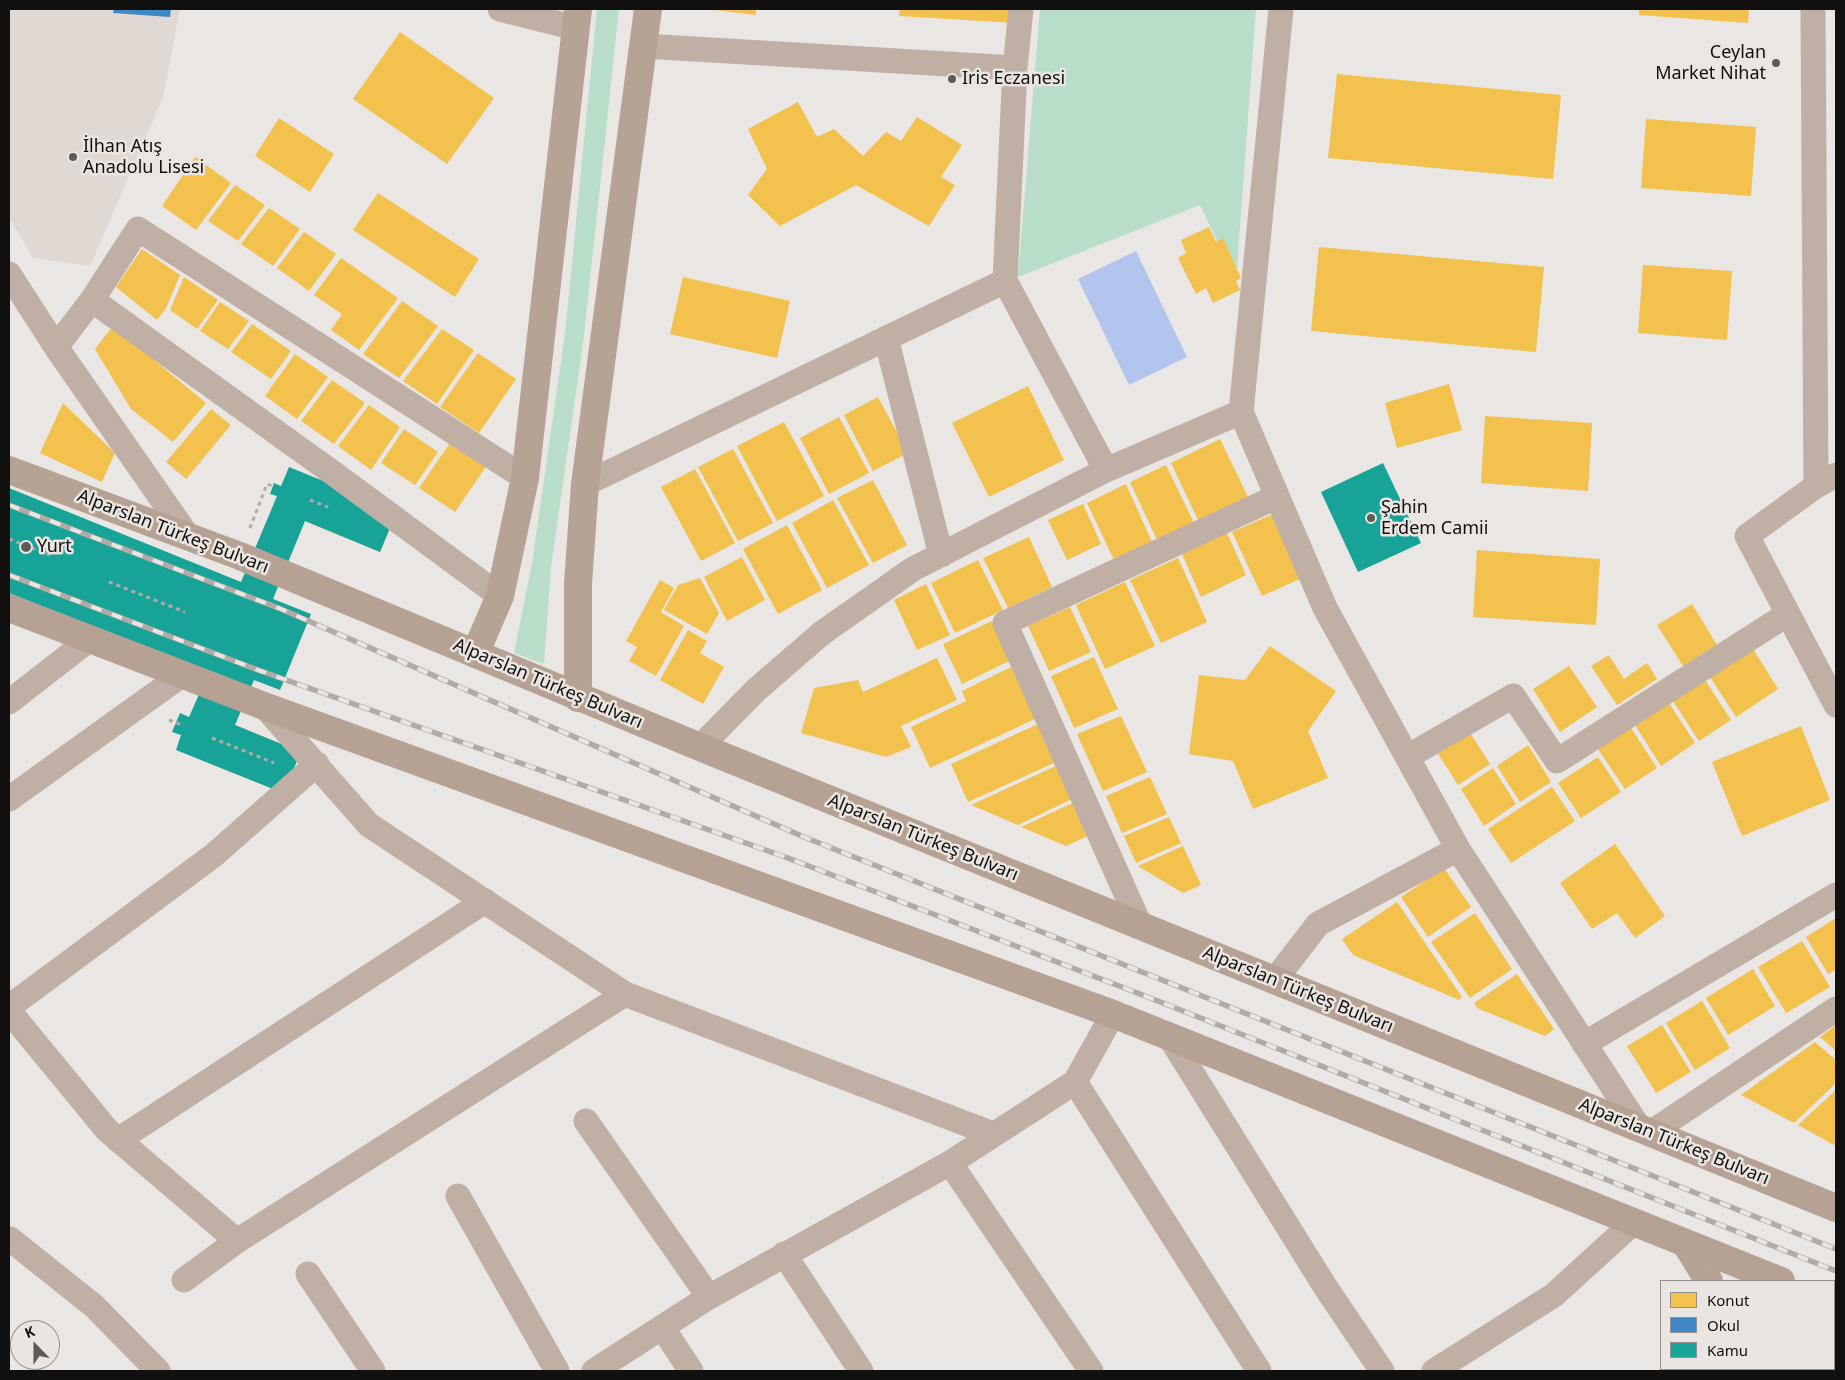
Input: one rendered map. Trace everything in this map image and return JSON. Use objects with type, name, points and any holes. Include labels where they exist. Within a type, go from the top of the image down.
[{"type":"main road","points":[[578,698],[578,584],[585,484],[648,9]]},
{"type":"main road","points":[[475,654],[500,596],[525,478],[577,18]]},
{"type":"main road","name":"Alparslan Türkeş Bulvarı","points":[[9,470],[240,556],[700,748],[1836,1208]]},
{"type":"main road","points":[[9,608],[264,706],[1112,1014],[1778,1280]]},
{"type":"main road","points":[[1686,1244],[1708,1280]]},
{"type":"street","points":[[500,9],[577,18]]},
{"type":"street","points":[[1021,9],[1014,68],[1005,281],[1106,470]]},
{"type":"street","points":[[1282,9],[1241,412],[1325,608],[1458,849],[1584,1044],[1646,1131],[1836,1009]]},
{"type":"street","points":[[1813,9],[1826,481],[1747,536],[1836,705]]},
{"type":"street","points":[[644,46],[1014,68]]},
{"type":"street","points":[[56,347],[92,300],[138,229],[525,478]]},
{"type":"street","points":[[9,274],[56,347],[189,538]]},
{"type":"street","points":[[585,484],[1005,281]]},
{"type":"street","points":[[92,300],[333,472],[500,596]]},
{"type":"street","points":[[886,338],[940,555]]},
{"type":"street","points":[[700,748],[756,690],[822,633],[913,569],[1106,470],[1241,412]]},
{"type":"street","points":[[1140,926],[1005,623],[1276,497]]},
{"type":"street","points":[[1407,756],[1513,696],[1557,761],[1788,614]]},
{"type":"street","points":[[9,702],[90,639]]},
{"type":"street","points":[[9,799],[183,674]]},
{"type":"street","points":[[264,706],[369,825],[625,994],[993,1134]]},
{"type":"street","points":[[237,1241],[106,1130],[9,1009],[214,855],[317,764]]},
{"type":"street","points":[[1274,980],[1318,924],[1458,849]]},
{"type":"street","points":[[1584,1044],[1836,895]]},
{"type":"street","points":[[118,1140],[485,901]]},
{"type":"street","points":[[184,1280],[237,1241],[625,994]]},
{"type":"street","points":[[594,1371],[709,1297],[950,1163],[1075,1082],[1112,1014]]},
{"type":"street","points":[[1169,1036],[1326,1288],[1382,1371]]},
{"type":"street","points":[[1075,1082],[1259,1371]]},
{"type":"street","points":[[586,1121],[709,1297]]},
{"type":"street","points":[[950,1163],[1091,1371]]},
{"type":"street","points":[[458,1196],[558,1371]]},
{"type":"street","points":[[1434,1371],[1554,1295],[1634,1222]]},
{"type":"street","points":[[9,1241],[10,1239],[94,1306],[156,1370]]},
{"type":"street","points":[[784,1254],[862,1371]]},
{"type":"street","points":[[308,1274],[373,1371]]},
{"type":"street","points":[[662,1327],[691,1371]]},
{"type":"path","points":[[240,556],[267,484],[275,487]]},
{"type":"path","points":[[9,539],[50,555]]},
{"type":"path","points":[[108,582],[185,612]]},
{"type":"path","points":[[212,738],[275,764]]},
{"type":"shaded area","name":"İlhan Atış Anadolu Lisesi","points":[[9,9],[180,9],[163,97],[90,266],[33,258],[9,217]]},
{"type":"green space","points":[[597,9],[619,9],[584,336],[551,567],[544,664],[514,653],[532,563],[565,334]]},
{"type":"green space","points":[[1040,9],[1256,9],[1236,281],[1200,205],[1018,277]]},
{"type":"water","points":[[1136,251],[1187,357],[1129,385],[1078,279]]},
{"type":"building: Konut","points":[[706,9],[756,9],[756,15]]},
{"type":"building: Konut","points":[[900,9],[1015,9],[1014,23],[899,16]]},
{"type":"building: Konut","points":[[1639,9],[1749,9],[1748,23],[1639,15]]},
{"type":"building: Konut","points":[[400,32],[494,98],[447,164],[353,99]]},
{"type":"building: Konut","points":[[1337,74],[1561,95],[1553,179],[1328,158]]},
{"type":"building: Konut","points":[[798,102],[817,137],[834,129],[863,156],[886,132],[901,141],[917,117],[962,145],[941,177],[955,185],[929,226],[856,185],[780,226],[748,195],[767,169],[748,129]]},
{"type":"building: Konut","points":[[279,118],[334,154],[310,192],[255,156]]},
{"type":"building: Konut","points":[[1646,119],[1756,127],[1751,196],[1641,188]]},
{"type":"building: Konut","points":[[195,157],[231,183],[196,230],[162,206]]},
{"type":"building: Konut","points":[[235,185],[265,205],[238,241],[208,221]]},
{"type":"building: Konut","points":[[378,193],[479,259],[455,297],[353,230]]},
{"type":"building: Konut","points":[[269,208],[300,229],[273,266],[241,244]]},
{"type":"building: Konut","points":[[1209,227],[1216,242],[1223,238],[1241,278],[1236,281],[1240,290],[1213,303],[1206,288],[1196,294],[1178,258],[1186,253],[1181,240]]},
{"type":"building: Konut","points":[[304,232],[336,254],[309,291],[277,268]]},
{"type":"building: Konut","points":[[1319,247],[1544,267],[1536,352],[1311,331]]},
{"type":"building: Konut","points":[[142,249],[180,275],[166,308],[157,320],[116,287]]},
{"type":"building: Konut","points":[[341,258],[398,298],[359,350],[331,330],[342,314],[314,295]]},
{"type":"building: Konut","points":[[1643,265],[1732,271],[1727,340],[1638,333]]},
{"type":"building: Konut","points":[[184,277],[218,300],[197,329],[170,310]]},
{"type":"building: Konut","points":[[683,277],[790,301],[777,358],[670,334]]},
{"type":"building: Konut","points":[[402,301],[438,326],[399,378],[363,354]]},
{"type":"building: Konut","points":[[220,302],[249,321],[228,349],[200,331]]},
{"type":"building: Konut","points":[[252,324],[291,351],[271,379],[231,352]]},
{"type":"building: Konut","points":[[113,326],[206,403],[173,442],[131,409],[95,349]]},
{"type":"building: Konut","points":[[442,329],[474,350],[437,404],[403,381]]},
{"type":"building: Konut","points":[[478,353],[516,379],[479,433],[440,407]]},
{"type":"building: Konut","points":[[295,354],[328,377],[297,419],[265,396]]},
{"type":"building: Konut","points":[[332,380],[365,403],[334,444],[301,421]]},
{"type":"building: Konut","points":[[1449,384],[1462,430],[1397,448],[1385,403]]},
{"type":"building: Konut","points":[[1028,386],[1064,460],[989,497],[952,423]]},
{"type":"building: Konut","points":[[878,397],[908,453],[873,471],[844,415]]},
{"type":"building: Konut","points":[[63,403],[115,453],[102,482],[40,453]]},
{"type":"building: Konut","points":[[369,405],[400,427],[371,470],[338,446]]},
{"type":"building: Konut","points":[[211,409],[231,425],[186,479],[166,462]]},
{"type":"building: Konut","points":[[1485,416],[1592,423],[1588,491],[1481,483]]},
{"type":"building: Konut","points":[[839,417],[869,473],[829,494],[800,438]]},
{"type":"building: Konut","points":[[784,422],[824,496],[777,521],[737,446]]},
{"type":"building: Konut","points":[[404,429],[438,452],[415,485],[381,463]]},
{"type":"building: Konut","points":[[1220,439],[1248,497],[1198,520],[1171,463]]},
{"type":"building: Konut","points":[[452,440],[487,465],[455,512],[419,488]]},
{"type":"building: Konut","points":[[733,449],[773,523],[738,541],[698,467]]},
{"type":"building: Konut","points":[[1166,465],[1194,523],[1157,540],[1130,482]]},
{"type":"building: Konut","points":[[695,469],[735,543],[701,561],[661,487]]},
{"type":"building: Konut","points":[[323,480],[397,511],[380,552],[305,521]]},
{"type":"building: Konut","points":[[873,480],[907,545],[873,563],[837,498]]},
{"type":"building: Konut","points":[[1126,484],[1152,542],[1114,560],[1087,503]]},
{"type":"building: Konut","points":[[833,500],[869,565],[827,588],[792,523]]},
{"type":"building: Konut","points":[[1083,504],[1101,544],[1067,560],[1048,520]]},
{"type":"building: Konut","points":[[1273,514],[1302,578],[1262,596],[1232,532]]},
{"type":"building: Konut","points":[[787,525],[822,590],[778,614],[743,549]]},
{"type":"building: Konut","points":[[1227,533],[1246,575],[1201,597],[1182,554]]},
{"type":"building: Konut","points":[[1029,537],[1052,587],[1008,608],[983,558]]},
{"type":"building: Konut","points":[[1477,550],[1600,559],[1596,625],[1473,617]]},
{"type":"building: Konut","points":[[742,557],[765,600],[727,621],[704,577]]},
{"type":"building: Konut","points":[[1178,558],[1207,622],[1161,643],[1130,580]]},
{"type":"building: Konut","points":[[978,560],[1003,610],[955,633],[931,583]]},
{"type":"building: Konut","points":[[700,578],[719,613],[707,634],[664,610],[678,585]]},
{"type":"building: Konut","points":[[660,580],[674,588],[661,612],[684,626],[656,676],[629,661],[637,647],[626,641]]},
{"type":"building: Konut","points":[[1125,582],[1155,646],[1105,669],[1076,605]]},
{"type":"building: Konut","points":[[926,584],[950,635],[917,650],[894,600]]},
{"type":"building: Konut","points":[[1692,604],[1717,645],[1683,666],[1657,625]]},
{"type":"building: Konut","points":[[1070,607],[1091,652],[1049,671],[1028,626]]},
{"type":"building: Konut","points":[[992,621],[1011,660],[962,684],[943,644]]},
{"type":"building: Konut","points":[[688,630],[707,641],[700,653],[724,667],[703,704],[660,680]]},
{"type":"building: Konut","points":[[1270,646],[1336,691],[1308,731],[1328,778],[1253,809],[1233,761],[1189,754],[1199,675],[1245,680]]},
{"type":"building: Konut","points":[[1753,649],[1778,689],[1736,717],[1710,677]]},
{"type":"building: Konut","points":[[1609,655],[1624,679],[1647,663],[1657,679],[1617,705],[1591,666]]},
{"type":"building: Konut","points":[[1094,657],[1118,709],[1074,728],[1051,676]]},
{"type":"building: Konut","points":[[937,658],[957,700],[901,726],[911,747],[886,757],[801,733],[814,688],[858,680],[863,692]]},
{"type":"building: Konut","points":[[1569,666],[1597,707],[1560,732],[1533,689]]},
{"type":"building: Konut","points":[[1011,667],[1035,719],[930,768],[911,727],[966,701],[962,691]]},
{"type":"building: Konut","points":[[1705,680],[1731,720],[1699,741],[1673,701]]},
{"type":"building: Konut","points":[[1669,703],[1695,743],[1661,766],[1635,725]]},
{"type":"building: Konut","points":[[1121,716],[1147,772],[1103,791],[1077,734]]},
{"type":"building: Konut","points":[[1038,724],[1056,762],[968,802],[951,764]]},
{"type":"building: Konut","points":[[235,725],[301,752],[283,793],[216,766]]},
{"type":"building: Konut","points":[[1801,726],[1830,800],[1742,836],[1712,762]]},
{"type":"building: Konut","points":[[1467,728],[1490,764],[1458,785],[1435,749]]},
{"type":"building: Konut","points":[[1631,728],[1657,768],[1625,789],[1598,749]]},
{"type":"building: Konut","points":[[1528,745],[1551,782],[1520,802],[1497,766]]},
{"type":"building: Konut","points":[[1598,757],[1621,792],[1581,818],[1558,783]]},
{"type":"building: Konut","points":[[1058,765],[1074,798],[1018,825],[971,805]]},
{"type":"building: Konut","points":[[1493,768],[1516,804],[1484,826],[1461,789]]},
{"type":"building: Konut","points":[[1150,777],[1167,814],[1122,833],[1106,796]]},
{"type":"building: Konut","points":[[1552,787],[1575,821],[1511,863],[1488,829]]},
{"type":"building: Konut","points":[[1077,801],[1092,834],[1066,846],[1021,827]]},
{"type":"building: Konut","points":[[1169,817],[1181,843],[1136,863],[1124,836]]},
{"type":"building: Konut","points":[[1615,844],[1665,916],[1635,938],[1617,913],[1592,929],[1560,883]]},
{"type":"building: Konut","points":[[1183,846],[1201,885],[1183,893],[1138,866]]},
{"type":"building: Konut","points":[[1444,868],[1471,907],[1428,937],[1401,897]]},
{"type":"building: Konut","points":[[1397,902],[1462,997],[1459,1000],[1353,955],[1342,939]]},
{"type":"building: Konut","points":[[1475,913],[1512,969],[1470,998],[1431,942]]},
{"type":"building: Konut","points":[[1836,918],[1836,970],[1828,974],[1806,937]]},
{"type":"building: Konut","points":[[1802,941],[1830,987],[1786,1013],[1758,967]]},
{"type":"building: Konut","points":[[1753,969],[1775,1006],[1728,1035],[1706,998]]},
{"type":"building: Konut","points":[[1517,974],[1554,1029],[1545,1036],[1477,1008],[1474,1003]]},
{"type":"building: Konut","points":[[1702,1001],[1730,1048],[1695,1070],[1666,1023]]},
{"type":"building: Konut","points":[[1662,1025],[1691,1072],[1656,1093],[1627,1046]]},
{"type":"building: Konut","points":[[1836,1025],[1836,1051],[1820,1037]]},
{"type":"building: Konut","points":[[1815,1042],[1836,1060],[1836,1083],[1794,1123],[1741,1095]]},
{"type":"building: Konut","points":[[1836,1090],[1836,1143],[1834,1145],[1798,1125]]},
{"type":"building: Okul","points":[[114,9],[171,9],[170,17],[113,13]]},
{"type":"building: Kamu","name":"Şahin Erdem Camii","points":[[1383,463],[1421,543],[1358,572],[1321,492]]},
{"type":"building: Kamu","points":[[289,467],[397,511],[380,552],[305,521],[273,599],[311,614],[280,690],[254,680],[235,725],[301,752],[283,793],[176,750],[181,735],[172,732],[180,713],[189,717],[208,674],[9,593],[9,488],[241,582],[277,496],[270,494],[274,483],[281,486]]},
{"type":"railway","points":[[9,505],[281,609],[804,837],[1836,1249]]},
{"type":"railway","points":[[9,575],[258,670],[788,858],[1158,1001],[1836,1271]]},
{"type":"place","name":"Ceylan Market Nihat","points":[[1776,63]]},
{"type":"place","name":"Iris Eczanesi","points":[[952,79]]},
{"type":"place","name":"İlhan Atış Anadolu Lisesi","points":[[73,157]]},
{"type":"place","name":"Şahin Erdem Camii","points":[[1371,518]]},
{"type":"place","name":"Yurt","points":[[26,547]]}]
